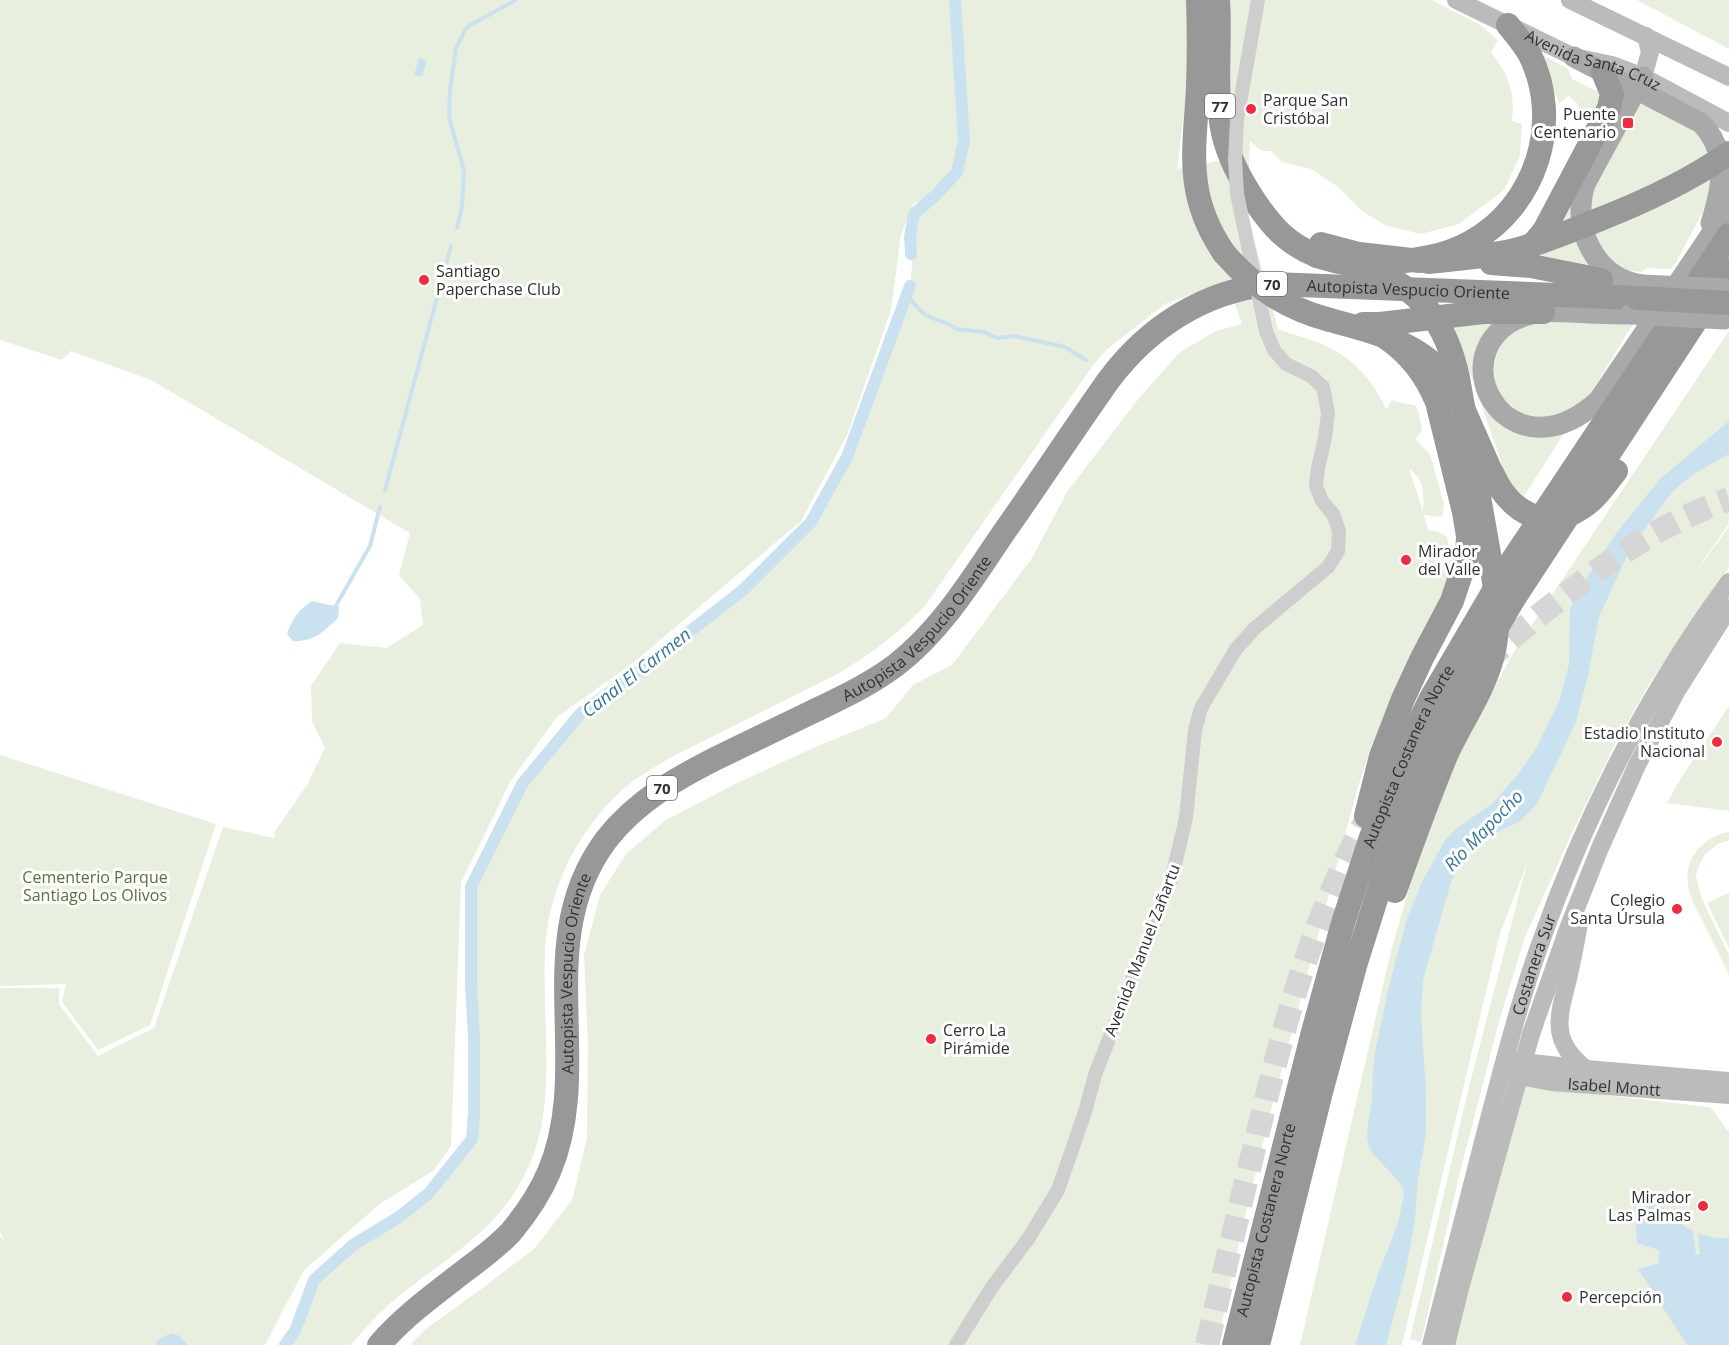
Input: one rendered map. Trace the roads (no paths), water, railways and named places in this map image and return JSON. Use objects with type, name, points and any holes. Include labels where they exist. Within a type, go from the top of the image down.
[{"type":"highway","name":"77","points":[[1198,0],[1199,53],[1194,173],[1198,201],[1204,218],[1224,253],[1249,279],[1268,294],[1301,311],[1330,320]]},
{"type":"highway","name":"77","points":[[1218,0],[1220,102],[1223,133],[1235,168],[1257,204]]},
{"type":"highway","points":[[1416,261],[1469,243],[1495,226],[1516,203],[1532,177],[1544,132],[1543,101],[1530,57],[1523,43],[1508,25]]},
{"type":"highway","points":[[1423,290],[1466,285],[1490,276],[1509,267],[1538,239],[1551,219],[1609,108],[1612,93],[1603,72]]},
{"type":"highway","points":[[1416,261],[1486,256],[1553,238],[1656,196],[1729,153]]},
{"type":"highway","points":[[1257,204],[1280,234],[1298,247],[1317,256],[1367,269],[1396,282],[1433,315],[1444,333],[1454,358],[1458,378],[1494,582],[1497,620],[1492,658],[1436,780],[1395,891],[1360,998],[1338,1056],[1321,1092]]},
{"type":"highway","points":[[1257,204],[1289,229],[1318,243],[1359,254],[1416,261],[1517,264],[1601,280],[1638,293]]},
{"type":"highway","name":"Autopista Costanera Norte","points":[[1234,1345],[1343,923],[1382,809],[1415,731],[1431,698],[1506,570],[1729,235]]},
{"type":"highway","name":"Autopista Costanera Norte","points":[[1258,1345],[1355,966],[1403,816],[1437,736],[1513,600],[1729,270]]},
{"type":"highway","name":"Autopista Vespucio Oriente","points":[[379,1345],[418,1308],[491,1251],[529,1207],[544,1183],[557,1147],[564,1109],[565,973],[571,920],[586,872],[598,851],[622,821],[664,786],[860,688],[887,671],[918,646],[936,628],[966,587],[1119,367],[1137,346],[1168,322],[1197,305],[1233,292],[1260,286],[1298,284],[1526,294],[1638,293],[1729,303]]},
{"type":"highway","points":[[1330,320],[1385,337],[1399,346],[1419,369],[1432,389],[1444,393],[1506,496],[1521,511],[1540,518],[1568,514],[1585,505],[1602,489],[1729,299]]},
{"type":"highway","points":[[1330,320],[1380,324],[1483,312],[1543,312]]},
{"type":"highway","points":[[1343,923],[1381,756],[1403,699],[1452,601],[1467,556],[1468,536],[1444,393]]},
{"type":"highway","points":[[1371,796],[1403,726],[1450,637],[1507,541],[1599,400]]},
{"type":"main road","name":"Avenida Santa Cruz","points":[[1456,0],[1475,5],[1508,25],[1574,57],[1612,65],[1640,83],[1729,123]]},
{"type":"main road","points":[[1570,0],[1729,77]]},
{"type":"main road","points":[[1646,36],[1650,52],[1640,83],[1585,184],[1580,215],[1584,235],[1595,256],[1638,293],[1729,319]]},
{"type":"main road","points":[[1574,57],[1603,72],[1640,83],[1701,123],[1719,141],[1726,159],[1727,174],[1706,241]]},
{"type":"main road","points":[[1729,208],[1706,241],[1599,400],[1582,414],[1554,425],[1536,428],[1519,424],[1504,416],[1492,402],[1484,384],[1484,360],[1488,346],[1499,332],[1524,316],[1638,293],[1729,289]]},
{"type":"main road","name":"Costanera Sur","points":[[1446,1345],[1512,1067],[1524,990],[1539,945],[1564,879],[1624,753],[1678,658],[1729,582]]},
{"type":"main road","name":"Costanera Sur","points":[[1431,1345],[1512,1067],[1530,1034],[1618,806],[1656,729],[1697,657],[1729,608]]},
{"type":"main road","points":[[1584,891],[1575,948],[1559,1011],[1559,1025],[1566,1046],[1586,1069]]},
{"type":"main road","name":"Isabel Montt","points":[[1512,1067],[1586,1069],[1729,1081]]},
{"type":"main road","name":"Isabel Montt","points":[[1512,1067],[1551,1082],[1729,1095]]},
{"type":"street","name":"Avenida Manuel Zañartu","points":[[956,1345],[992,1287],[1028,1239],[1058,1190],[1085,1112],[1095,1075],[1172,877],[1186,818],[1195,730],[1201,708],[1236,649],[1255,628],[1328,567],[1338,551],[1339,531],[1334,514],[1322,501],[1316,486],[1328,412],[1323,387],[1311,376],[1286,364],[1274,350],[1266,331],[1237,194],[1235,159],[1237,120],[1258,0]]},
{"type":"water","points":[[419,58],[427,61],[422,77],[414,75]]},
{"type":"water","name":"Río Mapocho","points":[[1729,421],[1729,454],[1694,474],[1673,491],[1629,551],[1599,617],[1576,722],[1537,804],[1519,822],[1484,838],[1475,846],[1463,857],[1451,882],[1423,980],[1421,1016],[1426,1091],[1426,1134],[1418,1180],[1415,1221],[1405,1274],[1386,1345],[1355,1345],[1378,1274],[1398,1223],[1404,1192],[1399,1182],[1374,1155],[1367,1138],[1376,1047],[1407,918],[1423,880],[1445,840],[1457,828],[1492,804],[1536,749],[1560,699],[1569,664],[1570,608],[1591,571],[1617,532],[1660,479]]},
{"type":"water","points":[[312,601],[339,607],[338,618],[313,638],[293,641],[287,634],[291,624],[296,615]]},
{"type":"water","points":[[1633,1187],[1652,1191],[1670,1214],[1693,1231],[1696,1255],[1700,1254],[1698,1234],[1729,1238],[1729,1345],[1687,1345],[1638,1269],[1659,1263],[1659,1250],[1637,1243]]},
{"type":"water","points":[[171,1333],[180,1336],[188,1345],[155,1345],[159,1339]]},
{"type":"waterway","points":[[457,228],[462,207],[464,171],[449,117],[456,48],[467,27],[516,0]]},
{"type":"waterway","name":"Canal El Carmen","points":[[911,254],[910,237],[914,214],[957,172],[964,141],[955,0]]},
{"type":"waterway","points":[[385,490],[451,246]]},
{"type":"waterway","name":"Canal El Carmen","points":[[285,1345],[295,1331],[314,1280],[353,1245],[399,1217],[429,1193],[472,1139],[474,1038],[471,984],[471,887],[522,784],[581,713],[743,590],[811,522],[847,457],[910,286]]},
{"type":"waterway","points":[[906,294],[923,313],[956,329],[984,332],[997,338],[1015,336],[1065,347],[1086,360]]},
{"type":"waterway","points":[[334,609],[370,546],[380,507]]},
{"type":"tunnel","points":[[1484,664],[1533,620],[1584,580],[1642,540],[1683,518],[1729,499]]},
{"type":"tunnel","points":[[1207,1345],[1290,1009],[1336,881],[1378,800]]},
{"type":"place","name":"Parque San Cristóbal","points":[[1251,109]]},
{"type":"place","name":"Puente Centenario","points":[[1628,123]]},
{"type":"place","name":"Santiago Paperchase Club","points":[[424,280]]},
{"type":"place","name":"Mirador del Valle","points":[[1406,560]]},
{"type":"place","name":"Estadio Instituto Nacional","points":[[1717,742]]},
{"type":"place","name":"Colegio Santa Úrsula","points":[[1677,909]]},
{"type":"place","name":"Cerro La Pirámide","points":[[931,1039]]},
{"type":"place","name":"Mirador Las Palmas","points":[[1703,1206]]},
{"type":"place","name":"Percepción","points":[[1567,1297]]},
{"type":"park label","name":"Cementerio Parque Santiago Los Olivos","points":[[95,886]]}]
